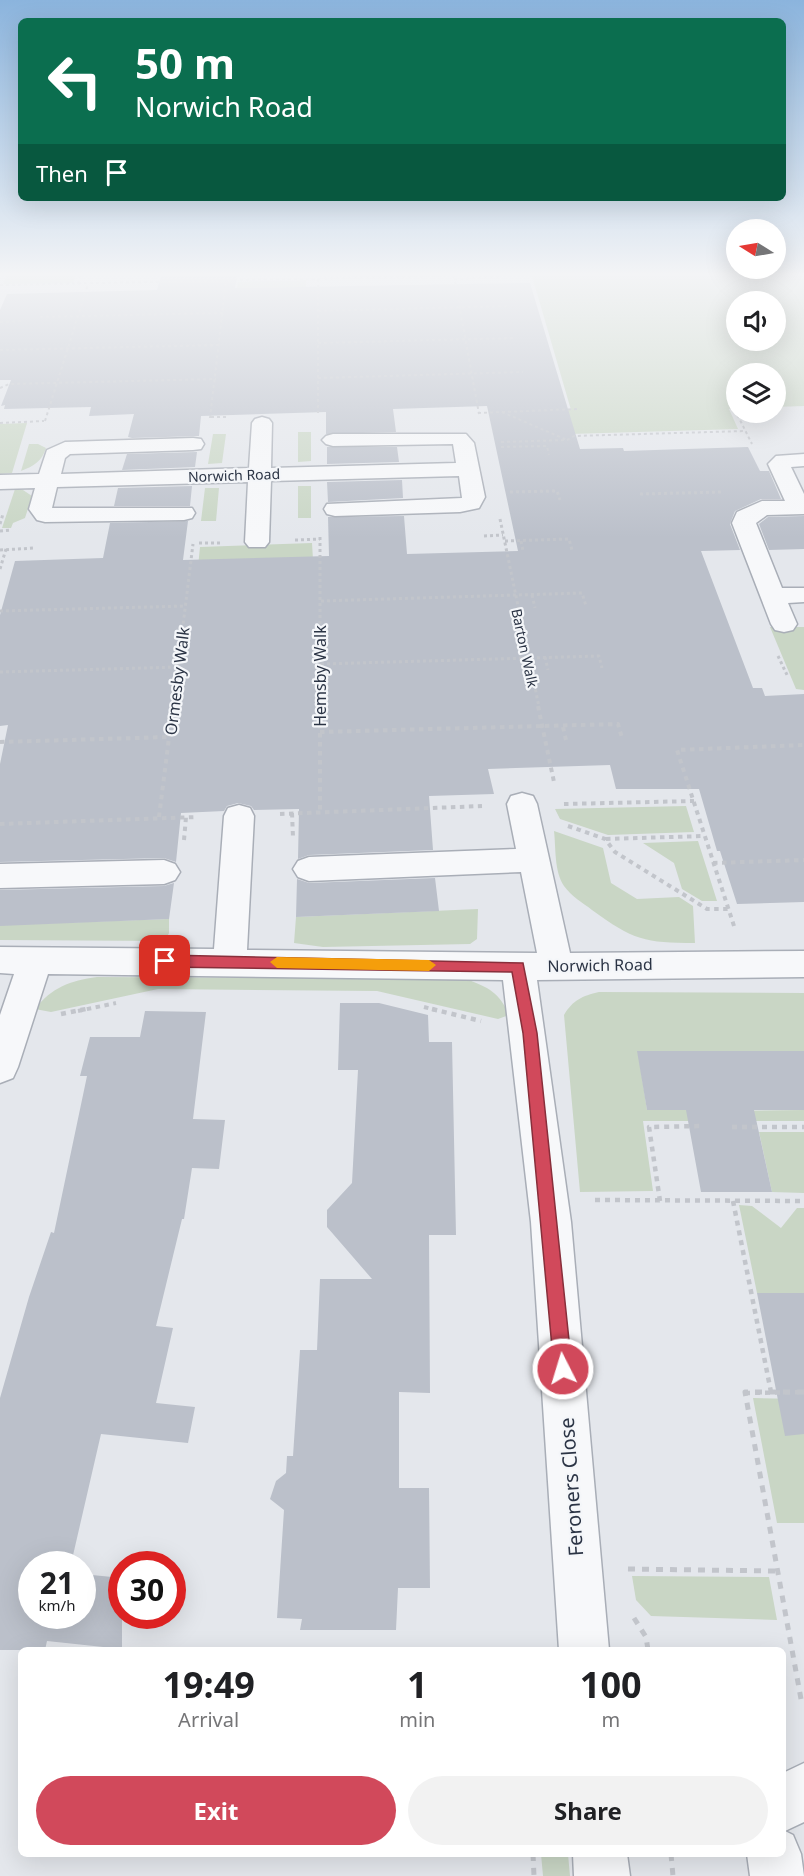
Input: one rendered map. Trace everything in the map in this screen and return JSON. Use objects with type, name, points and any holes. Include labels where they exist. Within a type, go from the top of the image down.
[{"type":"street","points":[[257,542],[262,423]]},
{"type":"street","points":[[333,440],[450,437],[474,443],[468,469],[484,493],[471,502],[460,505],[335,509]]},
{"type":"street","points":[[184,513],[45,515],[40,509],[55,455],[65,448],[193,444]]},
{"type":"street","points":[[784,624],[747,532],[745,517],[762,508],[802,507],[781,469],[784,461],[804,460]]},
{"type":"street","name":"Norwich Road","points":[[0,482],[468,469]]},
{"type":"street","points":[[773,596],[804,595]]},
{"type":"street","name":"Feroners Close","points":[[534,804],[532,860],[537,966],[530,1033],[548,1200],[584,1647]]},
{"type":"street","points":[[230,962],[239,816]]},
{"type":"street","points":[[309,869],[532,860]]},
{"type":"street","points":[[0,876],[164,872]]},
{"type":"street","name":"Norwich Road","points":[[0,960],[537,966],[804,964]]},
{"type":"street","points":[[0,1067],[36,960]]},
{"type":"street","points":[[786,1803],[804,1790]]},
{"type":"street","points":[[600,1857],[602,1876]]},
{"type":"street","points":[[775,1857],[778,1876]]},
{"type":"path","points":[[45,421],[63,364]]},
{"type":"path","points":[[210,417],[218,364]]},
{"type":"path","points":[[318,364],[318,415]]},
{"type":"path","points":[[470,364],[474,443]]},
{"type":"path","points":[[318,378],[523,372]]},
{"type":"path","points":[[0,388],[9,384],[216,379]]},
{"type":"path","points":[[502,412],[578,408]]},
{"type":"path","points":[[741,423],[763,467],[781,469]]},
{"type":"path","points":[[474,443],[567,440],[574,436],[745,431]]},
{"type":"path","points":[[474,443],[485,447],[547,446],[549,455]]},
{"type":"path","points":[[484,493],[557,491],[560,500]]},
{"type":"path","points":[[512,492],[514,502]]},
{"type":"path","points":[[640,494],[734,492]]},
{"type":"path","name":"Barton Walk","points":[[484,493],[505,541],[526,657],[558,804]]},
{"type":"path","name":"Hemsby Walk","points":[[320,539],[320,812]]},
{"type":"path","points":[[505,541],[569,539],[572,550]]},
{"type":"path","points":[[521,541],[523,551]]},
{"type":"path","name":"Ormesby Walk","points":[[159,818],[193,544]]},
{"type":"path","points":[[0,569],[6,549]]},
{"type":"path","points":[[321,601],[582,593],[586,606]]},
{"type":"path","points":[[532,595],[535,608]]},
{"type":"path","points":[[0,611],[186,606]]},
{"type":"path","points":[[321,664],[599,656],[602,668]]},
{"type":"path","points":[[546,657],[548,670]]},
{"type":"path","points":[[0,672],[179,667]]},
{"type":"path","points":[[320,732],[618,724],[622,738]]},
{"type":"path","points":[[563,727],[566,740]]},
{"type":"path","points":[[0,742],[170,737]]},
{"type":"path","points":[[746,964],[677,750],[804,745]]},
{"type":"path","points":[[0,824],[534,804],[694,801]]},
{"type":"path","points":[[534,804],[553,821],[605,839],[705,836]]},
{"type":"path","points":[[605,839],[615,852],[707,909],[728,909]]},
{"type":"path","points":[[713,863],[804,860]]},
{"type":"path","points":[[660,1201],[649,1127],[703,1126]]},
{"type":"path","points":[[732,1127],[804,1127]]},
{"type":"path","points":[[548,1200],[804,1201]]},
{"type":"path","points":[[733,1201],[771,1392]]},
{"type":"path","points":[[804,1394],[745,1392],[801,1699],[804,1699]]},
{"type":"path","points":[[623,1569],[777,1571]]},
{"type":"path","points":[[533,1857],[534,1876]]},
{"type":"path","points":[[671,1857],[673,1876]]},
{"type":"green space","points":[[557,364],[726,364],[726,423],[735,423],[738,429],[570,434],[516,411],[571,410]]},
{"type":"green space","points":[[786,364],[804,364],[804,406],[786,407]]},
{"type":"green space","points":[[27,423],[12,473],[0,474],[0,424]]},
{"type":"green space","points":[[298,432],[311,432],[311,461],[298,462]]},
{"type":"green space","points":[[213,434],[226,434],[222,463],[208,464]]},
{"type":"green space","points":[[29,444],[38,444],[46,448],[37,463],[21,471]]},
{"type":"green space","points":[[298,486],[311,486],[311,518],[298,518]]},
{"type":"green space","points":[[205,488],[219,488],[216,521],[201,521]]},
{"type":"green space","points":[[15,489],[23,490],[32,496],[25,518],[13,523],[11,528],[2,528]]},
{"type":"green space","points":[[312,543],[313,560],[198,567],[200,547]]},
{"type":"green space","points":[[770,627],[804,627],[804,690],[796,689]]},
{"type":"green space","points":[[686,806],[694,832],[608,835],[560,819],[555,809]]},
{"type":"green space","points":[[554,831],[603,848],[611,883],[637,899],[679,897],[693,906],[695,943],[664,942],[629,934],[577,899],[564,886],[558,873]]},
{"type":"green space","points":[[698,841],[717,901],[702,901],[682,889],[674,863],[643,843]]},
{"type":"green space","points":[[478,909],[477,939],[470,944],[323,947],[294,943],[296,917]]},
{"type":"green space","points":[[169,919],[169,933],[165,941],[0,940],[0,925]]},
{"type":"green space","points":[[97,977],[466,979],[481,985],[497,996],[509,1015],[498,1019],[377,991],[158,989],[51,1012],[35,1009],[48,995],[62,986]]},
{"type":"green space","points":[[599,992],[804,993],[804,1051],[638,1051],[647,1110],[700,1110],[702,1121],[643,1121],[653,1191],[580,1192],[564,1015],[578,999]]},
{"type":"green space","points":[[804,1110],[804,1121],[731,1121],[728,1111]]},
{"type":"green space","points":[[759,1132],[804,1132],[804,1193],[772,1192]]},
{"type":"green space","points":[[739,1205],[752,1206],[781,1228],[797,1208],[804,1208],[804,1293],[757,1293]]},
{"type":"green space","points":[[753,1398],[799,1399],[804,1425],[804,1523],[777,1523]]},
{"type":"green space","points":[[632,1576],[769,1577],[777,1620],[651,1616],[636,1600]]},
{"type":"green space","points":[[541,1857],[568,1857],[570,1876],[543,1876]]},
{"type":"building","points":[[0,364],[554,364],[580,449],[623,448],[624,451],[748,447],[760,471],[769,471],[781,499],[761,499],[735,511],[730,524],[740,550],[701,551],[753,688],[762,688],[765,696],[804,694],[804,902],[737,904],[720,851],[717,851],[699,789],[616,789],[610,765],[488,769],[494,794],[429,796],[433,850],[309,855],[298,859],[299,809],[254,810],[251,806],[238,803],[227,806],[224,811],[181,813],[176,862],[164,858],[0,862],[0,764],[8,725],[0,726],[0,615],[15,561],[103,558],[110,523],[188,521],[183,560],[329,556],[328,517],[404,516],[407,554],[518,551],[487,406],[393,409],[396,432],[326,434],[326,412],[201,416],[199,436],[132,438],[128,437],[134,414],[89,416],[91,407],[4,409],[5,405],[1,406],[11,380],[0,380]]},
{"type":"building","points":[[327,447],[397,447],[399,462],[327,464]]},
{"type":"building","points":[[197,452],[195,467],[122,470],[127,454]]},
{"type":"building","points":[[402,480],[403,498],[328,502],[327,482]]},
{"type":"building","points":[[192,486],[190,506],[114,506],[118,488]]},
{"type":"building","points":[[804,516],[804,549],[769,550],[759,524],[768,517]]},
{"type":"building","points":[[435,878],[439,911],[296,917],[297,879],[309,883]]},
{"type":"building","points":[[174,883],[169,919],[0,926],[0,890],[164,886]]},
{"type":"building","points":[[340,1003],[379,1003],[428,1015],[429,1042],[452,1042],[456,1235],[429,1235],[430,1393],[399,1392],[399,1488],[429,1488],[430,1588],[398,1588],[396,1630],[300,1630],[302,1619],[277,1618],[284,1510],[270,1499],[276,1481],[286,1473],[287,1456],[293,1456],[300,1350],[317,1350],[320,1279],[372,1279],[327,1227],[327,1210],[352,1183],[358,1070],[338,1070]]},
{"type":"building","points":[[145,1011],[206,1012],[193,1119],[225,1120],[219,1169],[192,1168],[184,1219],[182,1219],[156,1326],[173,1328],[156,1403],[195,1407],[188,1443],[101,1434],[74,1551],[18,1551],[18,1629],[96,1629],[96,1575],[108,1577],[108,1629],[122,1629],[122,1647],[47,1641],[46,1647],[18,1647],[18,1650],[0,1650],[0,1398],[29,1297],[51,1232],[54,1233],[87,1076],[80,1076],[90,1037],[140,1037]]},
{"type":"building","points":[[637,1051],[804,1051],[804,1110],[754,1110],[772,1192],[701,1192],[686,1110],[647,1110]]},
{"type":"building","points":[[757,1293],[804,1293],[804,1434],[785,1436]]},
{"type":"slow traffic","points":[[277,962],[429,965]]},
{"type":"route","points":[[165,961],[518,967],[530,1033],[563,1369]]}]
